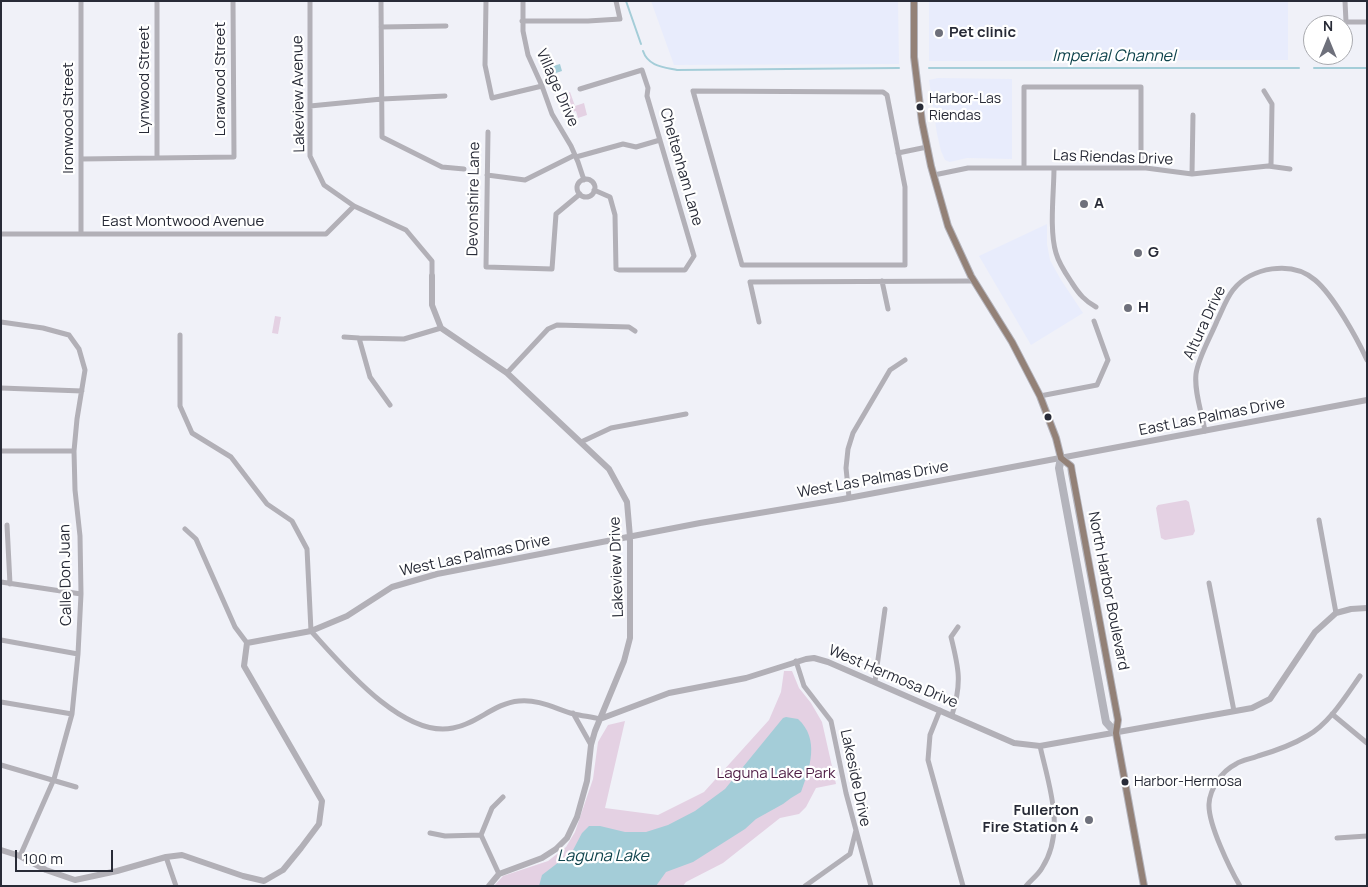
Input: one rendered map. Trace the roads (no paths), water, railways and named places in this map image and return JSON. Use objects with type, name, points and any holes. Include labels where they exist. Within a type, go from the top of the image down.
[{"type":"main road","points":[[914,1],[914,57],[927,147],[934,175]]},
{"type":"main road","name":"North Harbor Boulevard","points":[[934,175],[948,226],[974,281],[1012,342],[1030,376],[1056,438],[1061,458],[1059,468],[1106,722],[1116,733]]},
{"type":"main road","name":"North Harbor Boulevard","points":[[1061,458],[1071,466],[1118,720],[1116,733],[1144,886]]},
{"type":"street","name":"Ironwood Street","points":[[81,234],[82,1]]},
{"type":"street","name":"Lynwood Street","points":[[157,1],[158,158]]},
{"type":"street","name":"Lorawood Street","points":[[158,158],[234,157],[233,1]]},
{"type":"street","name":"Lakeview Avenue","points":[[310,1],[310,156],[324,185],[354,206],[406,230],[432,261],[432,276]]},
{"type":"street","points":[[381,1],[382,137],[442,167],[464,169]]},
{"type":"street","points":[[486,1],[485,65],[492,98],[542,86]]},
{"type":"street","name":"Village Drive","points":[[523,1],[522,21],[526,50],[555,120],[575,156],[584,180]]},
{"type":"street","points":[[522,21],[620,19],[616,1]]},
{"type":"street","points":[[1345,1],[1346,22],[1367,22]]},
{"type":"street","points":[[381,27],[446,26]]},
{"type":"street","name":"Cheltenham Lane","points":[[580,89],[642,70],[648,88],[647,96],[694,256],[685,270],[616,269],[615,215],[610,198],[594,190]]},
{"type":"street","points":[[1024,168],[1024,87],[1141,87],[1141,168]]},
{"type":"street","points":[[693,90],[883,92],[889,100],[898,153],[905,187],[905,265],[742,265],[693,90]]},
{"type":"street","points":[[1264,92],[1272,104],[1271,166]]},
{"type":"street","points":[[310,106],[382,99],[445,96]]},
{"type":"street","points":[[1192,174],[1193,115]]},
{"type":"street","name":"Devonshire Lane","points":[[488,132],[486,266],[552,269],[556,214],[580,194]]},
{"type":"street","points":[[487,175],[525,180],[575,156],[623,144],[636,147],[660,140]]},
{"type":"street","points":[[898,153],[927,147]]},
{"type":"street","points":[[81,158],[158,158]]},
{"type":"street","name":"Las Riendas Drive","points":[[934,175],[968,168],[1141,168],[1192,174],[1271,166],[1290,169]]},
{"type":"street","points":[[1054,168],[1053,231],[1056,252],[1063,268],[1085,302],[1096,307]]},
{"type":"street","points":[[584,180],[592,182],[594,190],[588,197],[580,194],[577,190],[578,185],[584,180]]},
{"type":"street","name":"East Montwood Avenue","points":[[1,234],[326,234],[354,206]]},
{"type":"street","name":"Altura Drive","points":[[1205,431],[1196,382],[1198,367],[1228,296],[1240,283],[1258,273],[1271,269],[1286,268],[1313,278],[1325,290],[1367,360]]},
{"type":"street","points":[[344,337],[404,339],[441,328],[432,305],[432,276]]},
{"type":"street","points":[[882,281],[888,309]]},
{"type":"street","points":[[759,322],[750,282],[974,281]]},
{"type":"street","points":[[1040,396],[1097,385],[1108,360],[1094,321]]},
{"type":"street","name":"Calle Don Juan","points":[[1,322],[43,328],[69,335],[79,350],[85,370],[74,450],[75,490],[80,536],[81,594],[72,714],[54,779],[20,856]]},
{"type":"street","points":[[508,373],[548,329],[557,325],[629,327],[636,331]]},
{"type":"street","name":"Lakeview Drive","points":[[441,328],[508,373],[609,468],[627,502],[630,537],[630,638],[624,661],[591,745],[584,795],[577,817],[567,838],[556,849],[542,858],[499,874],[489,886]]},
{"type":"street","points":[[180,335],[180,406],[192,433],[231,458],[267,504],[292,521],[307,549],[311,631]]},
{"type":"street","points":[[359,338],[370,377],[390,405]]},
{"type":"street","points":[[849,497],[846,468],[848,449],[853,433],[890,370],[906,360]]},
{"type":"street","points":[[1,388],[82,391]]},
{"type":"street","name":"East Las Palmas Drive","points":[[1061,458],[1367,400]]},
{"type":"street","points":[[581,442],[611,428],[686,414]]},
{"type":"street","points":[[1,451],[74,450]]},
{"type":"street","name":"West Las Palmas Drive","points":[[247,643],[311,631],[348,616],[392,587],[437,574],[1061,458]]},
{"type":"street","points":[[1319,520],[1336,613],[1351,609],[1367,608]]},
{"type":"street","points":[[7,525],[10,584]]},
{"type":"street","points":[[1,850],[20,856],[75,883],[182,854],[265,883],[283,870],[319,824],[322,801],[244,666],[247,643],[235,627],[196,539],[185,530]]},
{"type":"street","points":[[1,582],[81,594]]},
{"type":"street","points":[[1209,583],[1234,711]]},
{"type":"street","points":[[875,681],[885,609]]},
{"type":"street","name":"West Hermosa Drive","points":[[311,631],[355,678],[381,701],[423,727],[439,730],[458,727],[501,705],[519,701],[533,701],[573,714],[600,718],[669,693],[746,678],[796,661],[809,659],[824,660],[1014,743],[1040,746],[1252,708],[1270,699],[1315,632],[1336,613]]},
{"type":"street","points":[[952,715],[958,696],[959,669],[951,637],[958,626]]},
{"type":"street","points":[[1,640],[78,654]]},
{"type":"street","name":"Lakeside Drive","points":[[796,661],[804,686],[831,720],[856,830],[850,854],[805,886]]},
{"type":"street","points":[[1240,886],[1230,869],[1213,825],[1209,804],[1215,785],[1224,772],[1236,763],[1285,747],[1309,735],[1332,714],[1360,676]]},
{"type":"street","points":[[1,702],[72,714]]},
{"type":"street","points":[[940,710],[930,735],[928,760],[964,886]]},
{"type":"street","points":[[573,714],[591,745]]},
{"type":"street","points":[[1332,714],[1367,743]]},
{"type":"street","points":[[1026,886],[1042,868],[1054,840],[1054,814],[1040,746]]},
{"type":"street","points":[[1,765],[76,787]]},
{"type":"street","points":[[499,874],[481,835],[492,808],[503,797]]},
{"type":"street","points":[[856,830],[871,886]]},
{"type":"street","points":[[430,833],[445,836],[481,835]]},
{"type":"street","points":[[1337,838],[1367,836]]},
{"type":"street","points":[[166,857],[176,886]]},
{"type":"water","points":[[560,64],[562,71],[556,73],[558,79],[550,81],[546,68]]},
{"type":"water","name":"Laguna Lake","points":[[783,718],[798,719],[809,735],[811,745],[810,764],[801,792],[756,819],[745,829],[693,862],[666,872],[656,886],[539,886],[542,875],[572,852],[582,833],[589,826],[600,826],[625,832],[646,832],[668,825],[695,811],[725,789]]},
{"type":"waterway","name":"Imperial Channel","points":[[626,1],[641,44]]},
{"type":"waterway","name":"Imperial Channel","points":[[643,51],[652,63],[677,70],[899,68]]},
{"type":"waterway","name":"Imperial Channel","points":[[929,68],[1299,68]]},
{"type":"waterway","name":"Imperial Channel","points":[[1314,68],[1367,68]]},
{"type":"place","name":"Pet clinic","points":[[939,33]]},
{"type":"place","name":"Harbor-Las Riendas","points":[[920,107]]},
{"type":"place","name":"A","points":[[1084,204]]},
{"type":"place","name":"G","points":[[1138,253]]},
{"type":"place","name":"H","points":[[1128,308]]},
{"type":"place","name":"Harbor-Hermosa","points":[[1125,782]]},
{"type":"place","name":"Fullerton Fire Station 4","points":[[1089,820]]},
{"type":"park label","name":"Laguna Lake Park","points":[[776,774]]}]
